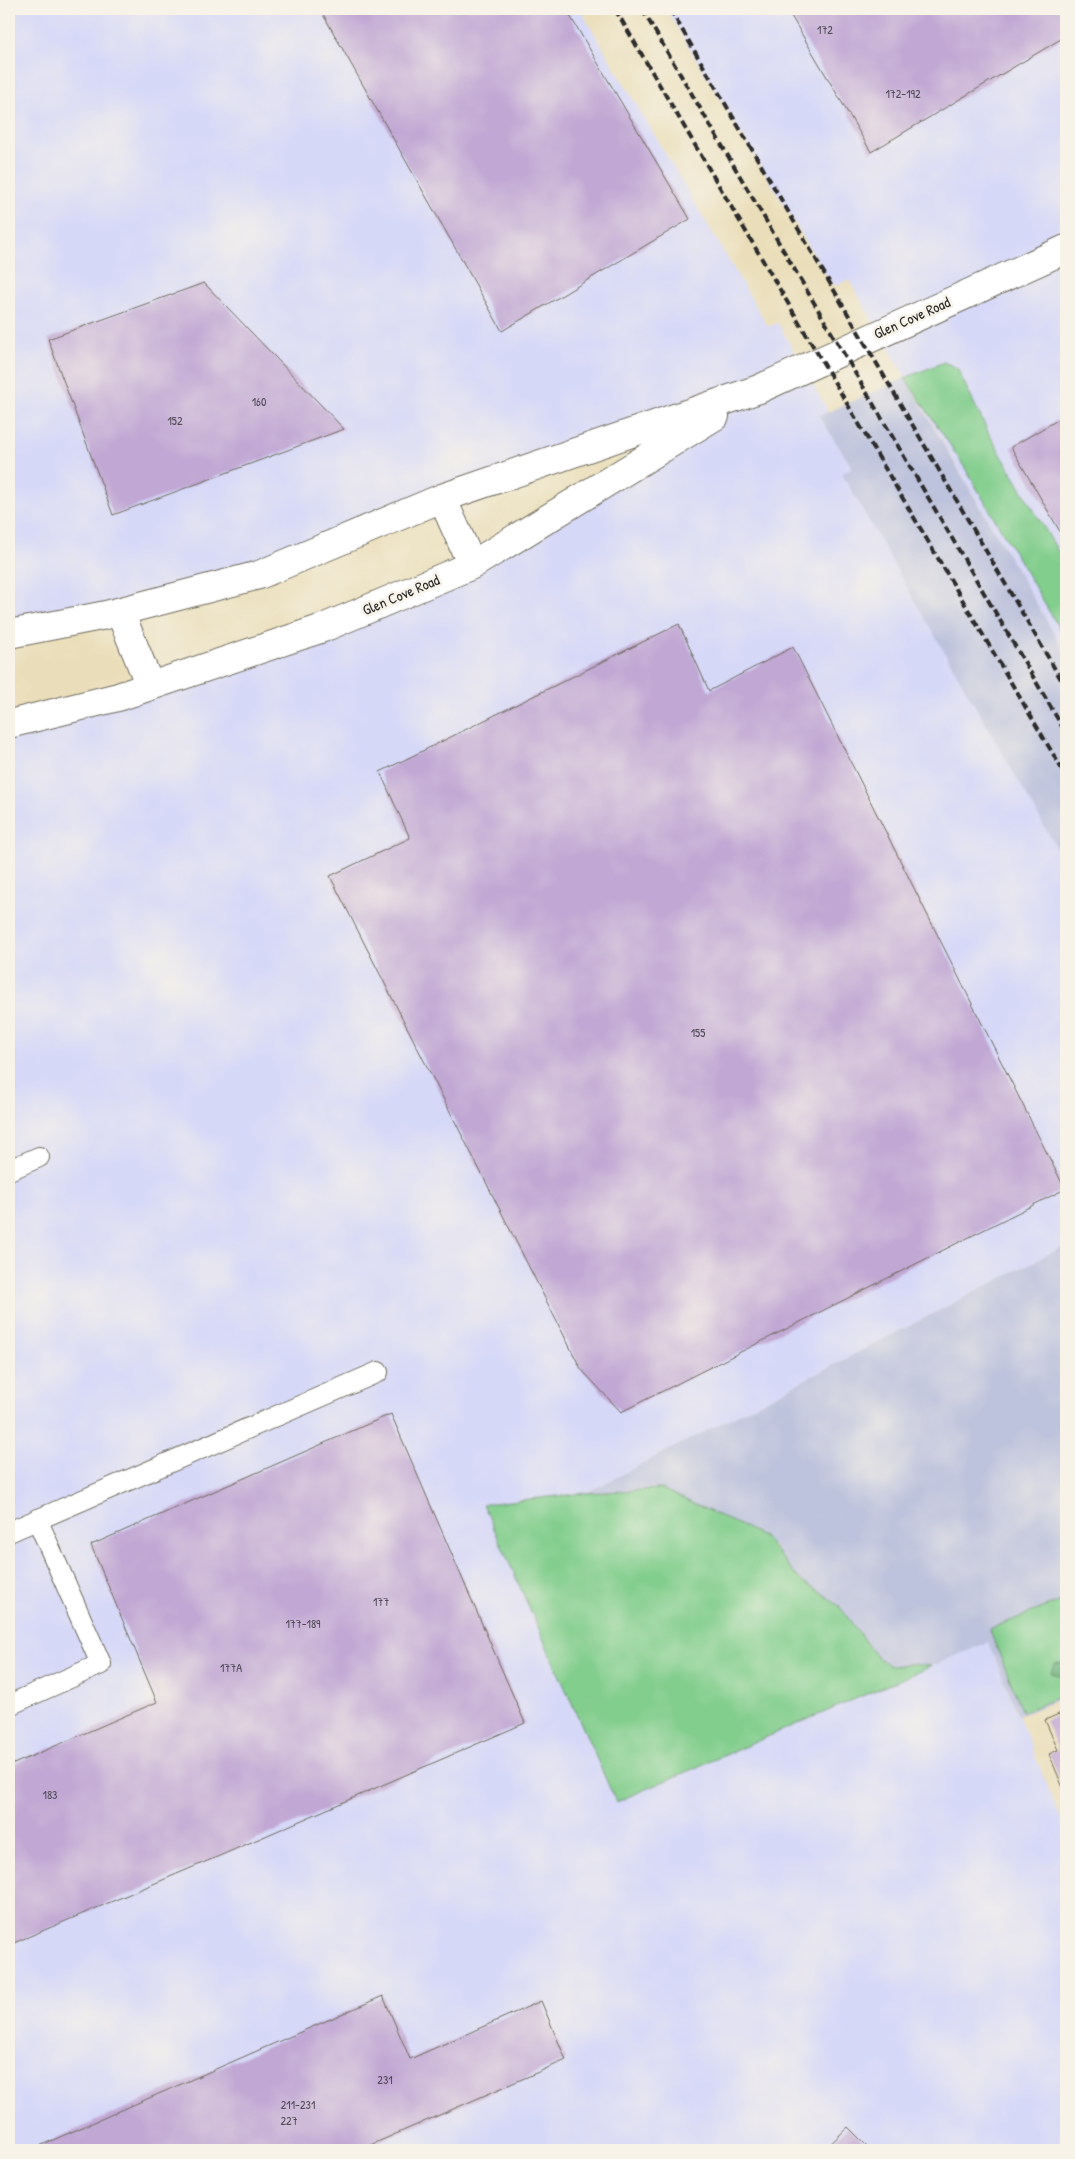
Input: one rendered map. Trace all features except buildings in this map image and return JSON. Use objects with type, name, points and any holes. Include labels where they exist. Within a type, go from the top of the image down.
[{"type":"main road","name":"Glen Cove Road","points":[[9,634],[120,612],[259,575],[442,498],[759,390],[1066,249]]},
{"type":"main road","name":"Glen Cove Road","points":[[9,724],[118,697],[323,628],[472,565],[759,390]]},
{"type":"main road","points":[[442,498],[472,565]]},
{"type":"main road","points":[[120,612],[150,686]]},
{"type":"lane","points":[[9,1170],[39,1157]]},
{"type":"lane","points":[[9,1532],[378,1372]]},
{"type":"lane","points":[[9,1705],[101,1664],[37,1519]]},
{"type":"shaded area","points":[[9,9],[580,9],[768,327],[778,323],[828,411],[819,416],[852,467],[1066,853],[1066,1245],[586,1493],[483,1504],[988,1642],[1066,1831],[1066,2143],[1059,2150],[9,2150],[9,727],[319,635],[757,391],[258,574],[9,632]]},
{"type":"shaded area","points":[[666,9],[1066,9],[1066,654],[849,280],[833,286]]},
{"type":"shaded area","points":[[905,378],[1066,654],[1066,864],[842,474],[852,467],[819,416]]},
{"type":"shaded area","points":[[1066,1245],[1066,1697],[1019,1716],[988,1642],[932,1666],[909,1664],[889,1666],[874,1654],[840,1607],[821,1592],[802,1582],[782,1560],[774,1547],[662,1489],[586,1493]]},
{"type":"green space","points":[[944,362],[957,368],[988,432],[1066,565],[1066,640],[962,463],[905,378]]},
{"type":"green space","points":[[662,1489],[763,1536],[802,1582],[821,1592],[840,1607],[874,1654],[889,1666],[909,1664],[932,1666],[616,1802],[483,1504],[586,1493]]},
{"type":"green space","points":[[1066,1599],[1066,1694],[1023,1712],[989,1629]]},
{"type":"green space","points":[[1066,1662],[1066,1679],[1051,1673],[1054,1664]]},
{"type":"railway","points":[[615,9],[1066,776]]},
{"type":"railway","points":[[642,9],[1066,733]]},
{"type":"railway","points":[[670,9],[1066,688]]}]
